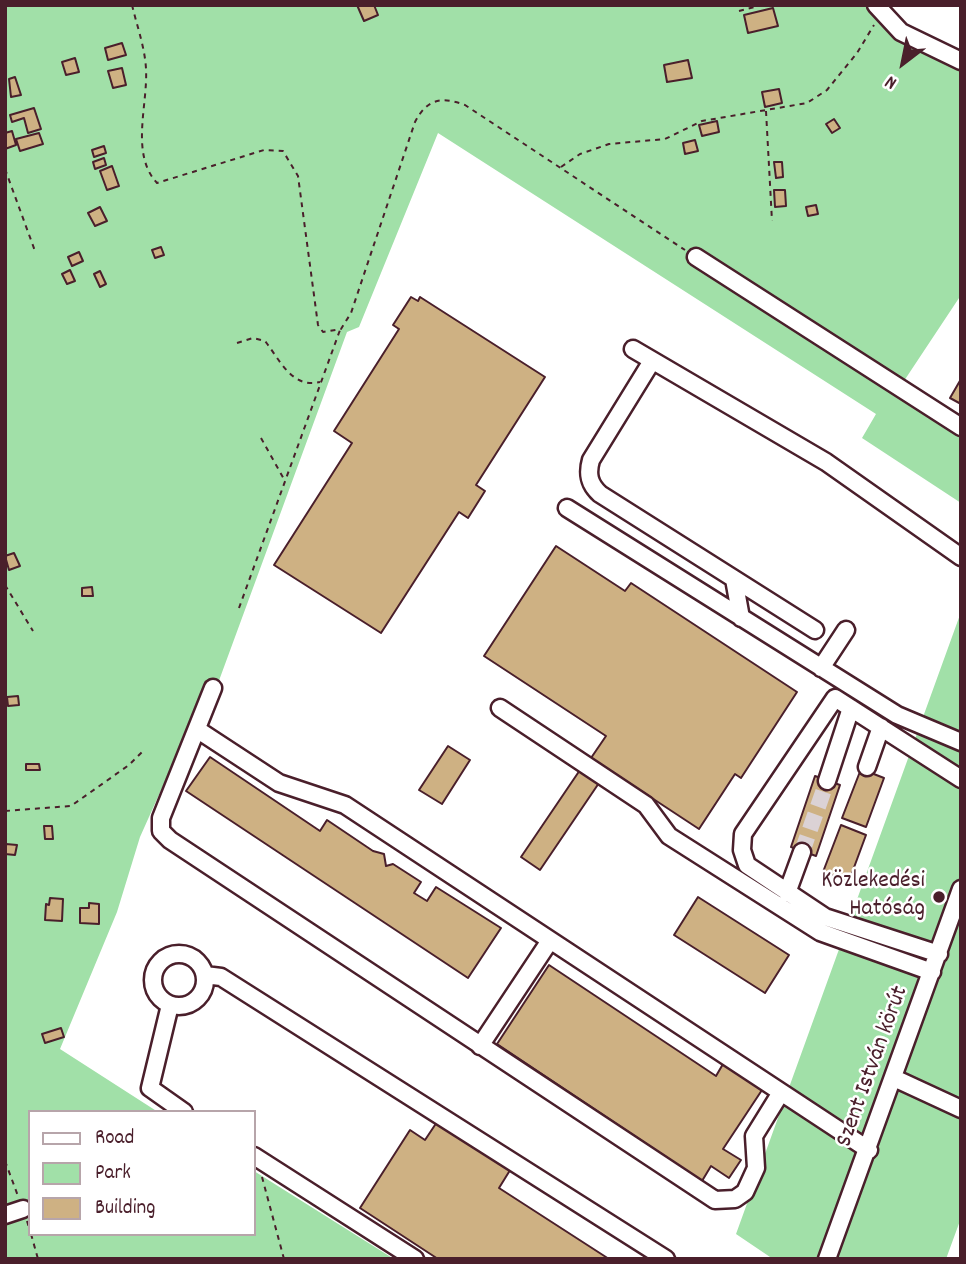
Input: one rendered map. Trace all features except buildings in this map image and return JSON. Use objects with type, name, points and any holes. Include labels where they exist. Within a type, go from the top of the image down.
[{"type":"street","points":[[879,8],[901,32],[961,61]]},
{"type":"street","points":[[696,257],[961,427]]},
{"type":"street","points":[[633,349],[826,462],[961,556]]},
{"type":"street","points":[[652,361],[592,460],[589,479],[600,494],[815,630]]},
{"type":"street","points":[[567,508],[916,726],[961,742]]},
{"type":"street","points":[[734,579],[743,619]]},
{"type":"street","points":[[743,619],[760,595]]},
{"type":"street","points":[[821,668],[846,630]]},
{"type":"street","points":[[213,688],[161,818],[164,835],[715,1200],[735,1199],[745,1192],[755,1168],[754,1136],[780,1094]]},
{"type":"street","points":[[939,954],[825,917],[747,865],[742,850],[743,834],[835,698],[961,779]]},
{"type":"street","points":[[827,781],[851,708]]},
{"type":"street","points":[[500,709],[646,806],[663,832],[820,932],[932,972]]},
{"type":"street","points":[[867,767],[881,727]]},
{"type":"street","points":[[198,730],[279,783],[345,805],[549,942],[869,1150]]},
{"type":"street","points":[[787,893],[802,852]]},
{"type":"street","name":"Szent István körút","points":[[827,1259],[957,911],[961,889]]},
{"type":"street","points":[[480,1046],[549,942]]},
{"type":"street","points":[[184,954],[200,964],[205,975],[204,989],[196,1000],[184,1006],[170,1005],[155,990],[153,976],[159,962],[172,955],[184,954]]},
{"type":"street","points":[[205,975],[221,977],[666,1259]]},
{"type":"street","points":[[170,1005],[149,1088],[181,1110]]},
{"type":"street","points":[[894,1078],[961,1109]]},
{"type":"street","points":[[256,1157],[415,1259]]},
{"type":"street","points":[[5,1215],[23,1209]]},
{"type":"path","points":[[132,5],[146,65],[142,144],[143,162],[149,174],[157,183],[264,150],[283,151],[298,176],[318,325],[328,333],[341,329]]},
{"type":"path","points":[[739,11],[762,5]]},
{"type":"path","points":[[561,168],[580,154],[609,144],[665,139],[702,121],[807,103],[827,90],[857,53],[879,8]]},
{"type":"path","points":[[239,608],[341,329],[351,313],[415,122],[429,103],[448,98],[465,105],[696,257]]},
{"type":"path","points":[[766,110],[772,221]]},
{"type":"path","points":[[5,169],[35,251]]},
{"type":"path","points":[[237,343],[253,338],[265,341],[295,380],[303,384],[322,381]]},
{"type":"path","points":[[261,438],[285,482]]},
{"type":"path","points":[[5,585],[33,631]]},
{"type":"path","points":[[5,811],[71,806],[129,765],[143,751]]},
{"type":"path","points":[[262,1175],[284,1259]]},
{"type":"path","points":[[32,1236],[38,1259]]},
{"type":"green space","points":[[5,5],[863,5],[961,68],[961,295],[898,390],[961,430],[961,503],[862,438],[876,414],[438,133],[359,327],[347,332],[217,686],[209,683],[140,837],[117,912],[60,1049],[155,1110],[28,1110],[28,1236],[256,1236],[256,1172],[394,1259],[5,1259]]},
{"type":"green space","points":[[961,612],[961,1218],[946,1259],[773,1259],[736,1234]]},
{"type":"tunnel","points":[[802,852],[827,781]]},
{"type":"place","name":"Közlekedési Hatóság","points":[[939,897]]}]
